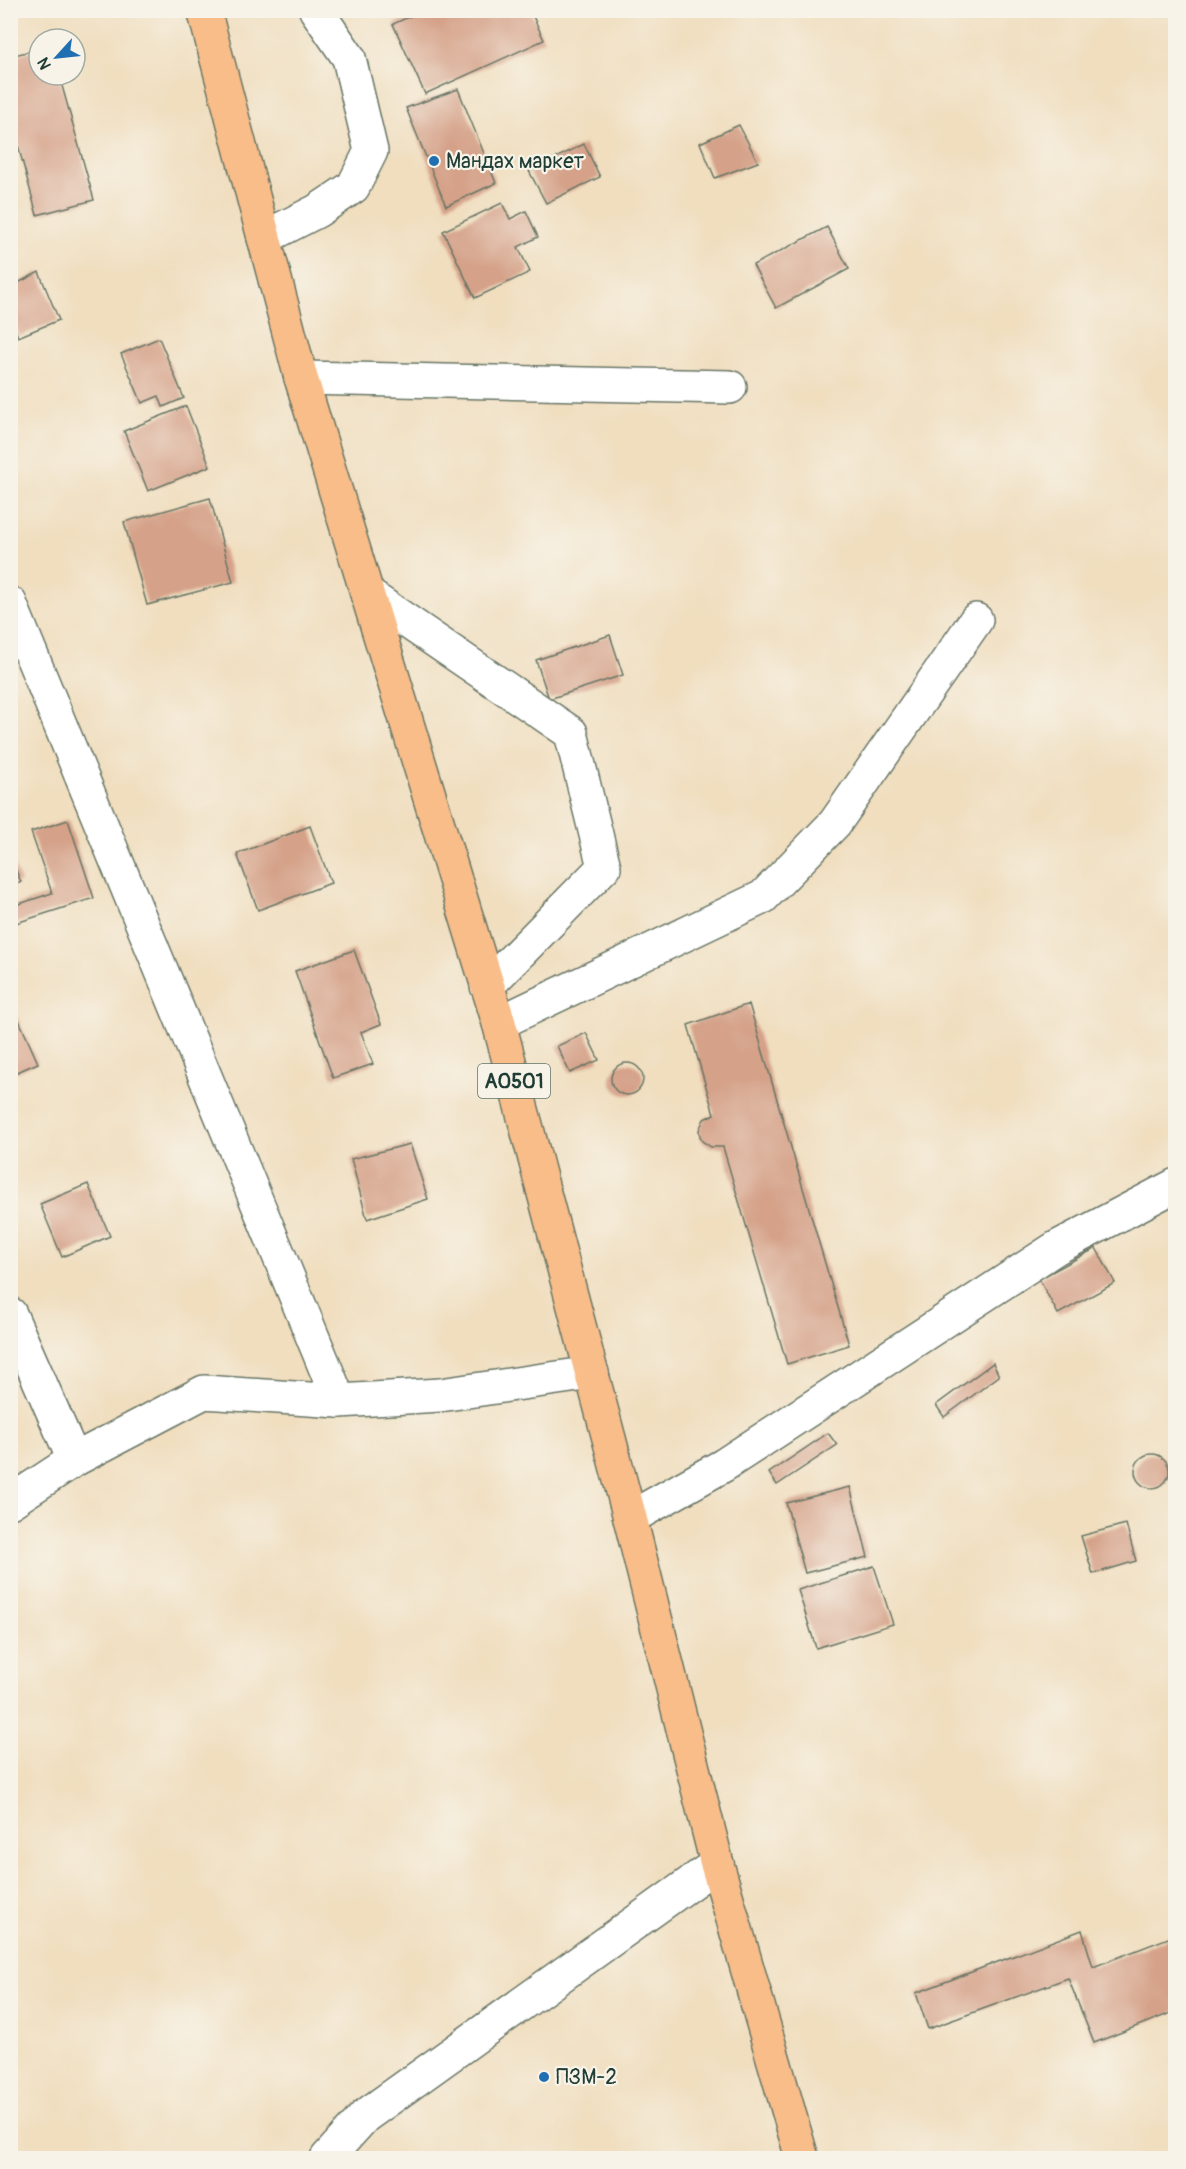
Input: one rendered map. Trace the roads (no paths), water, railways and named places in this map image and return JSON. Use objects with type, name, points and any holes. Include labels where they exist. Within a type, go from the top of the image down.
[{"type":"highway","name":"A0501","points":[[204,10],[301,378],[499,1023],[630,1518],[717,1863],[802,2158]]},
{"type":"street","points":[[264,238],[317,211],[353,187],[370,151],[349,58],[316,10]]},
{"type":"street","points":[[301,378],[730,387]]},
{"type":"street","points":[[367,594],[571,733],[604,867],[487,986]]},
{"type":"street","points":[[10,603],[339,1401]]},
{"type":"street","points":[[499,1023],[763,897],[836,823],[976,620]]},
{"type":"street","points":[[630,1518],[724,1465],[1056,1248],[1176,1185]]},
{"type":"street","points":[[10,1314],[74,1460]]},
{"type":"street","points":[[10,1502],[74,1460],[204,1392],[339,1401],[440,1395],[592,1374]]},
{"type":"street","points":[[327,2158],[365,2116],[717,1863]]},
{"type":"place","name":"Мандах маркет","points":[[434,161]]},
{"type":"place","name":"ПЗМ-2","points":[[544,2077]]}]
